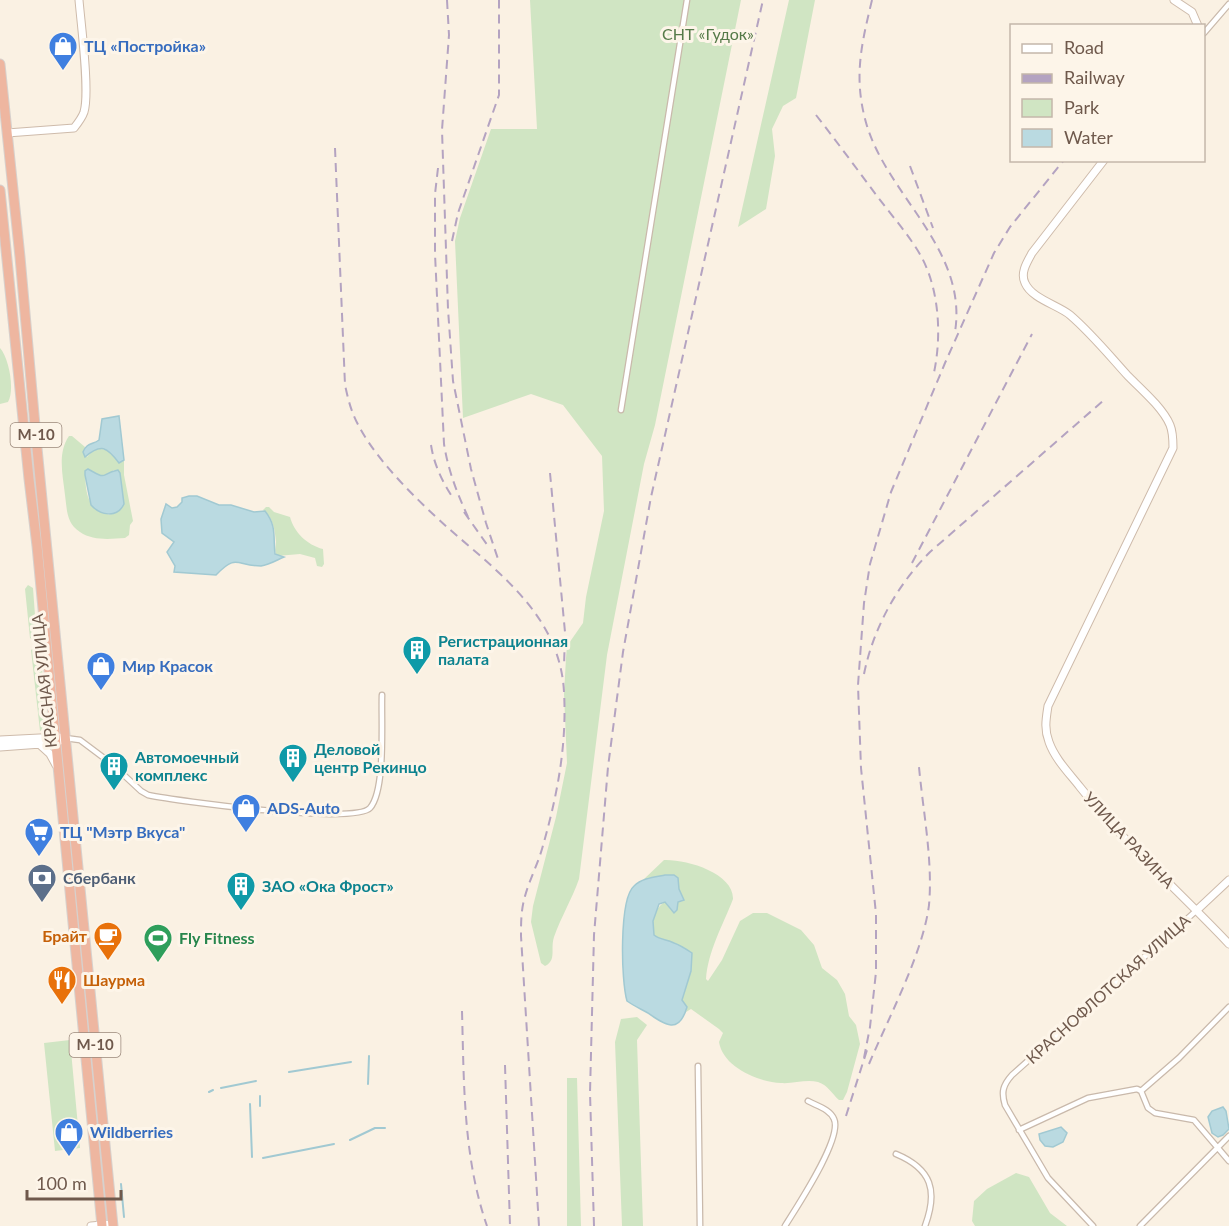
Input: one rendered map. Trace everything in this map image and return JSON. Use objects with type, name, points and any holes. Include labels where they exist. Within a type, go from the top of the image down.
[{"type":"highway","name":"М-10","points":[[0,64],[7,133]]},
{"type":"highway","name":"КРАСНАЯ УЛИЦА","points":[[7,133],[113,1225]]},
{"type":"highway","name":"КРАСНАЯ УЛИЦА","points":[[0,190],[37,546],[101,1225]]},
{"type":"street","points":[[7,133],[74,128],[79,121],[84,111],[85,85],[79,0]]},
{"type":"street","points":[[621,410],[687,0]]},
{"type":"street","points":[[1174,0],[1192,12],[1197,24]]},
{"type":"street","points":[[1205,31],[1229,4]]},
{"type":"street","name":"УЛИЦА РАЗИНА","points":[[1102,162],[1032,253],[1024,269],[1024,281],[1034,293],[1075,319],[1143,392],[1167,419],[1172,434],[1173,448],[1048,706],[1044,726],[1054,753],[1104,816],[1159,875],[1229,944]]},
{"type":"street","points":[[0,740],[39,741],[65,738],[80,740],[148,795],[285,812],[363,813],[369,810],[378,792],[382,695]]},
{"type":"street","points":[[0,747],[39,741],[48,730],[53,718]]},
{"type":"street","points":[[39,741],[53,758],[58,770]]},
{"type":"street","name":"КРАСНОФЛОТСКАЯ УЛИЦА","points":[[1019,1130],[1005,1105],[1002,1092],[1012,1075],[1229,880]]},
{"type":"street","points":[[1141,1091],[1179,1058],[1229,1007]]},
{"type":"street","points":[[698,1066],[700,1226]]},
{"type":"street","points":[[1093,1226],[1048,1178],[1019,1130],[1097,1095],[1137,1089],[1141,1091],[1148,1108],[1155,1113],[1194,1120],[1229,1161]]},
{"type":"street","points":[[785,1226],[814,1178],[832,1142],[836,1128],[836,1121],[827,1110],[808,1101]]},
{"type":"street","points":[[1140,1226],[1229,1136]]},
{"type":"street","points":[[896,1154],[913,1162],[929,1180],[932,1189],[932,1203],[925,1226]]},
{"type":"street","points":[[91,1226],[113,1225]]},
{"type":"green space","name":"СНТ «Гудок»","points":[[530,0],[741,0],[655,425],[644,464],[607,655],[579,879],[554,937],[551,961],[545,966],[541,963],[531,922],[567,763],[564,694],[567,646],[583,623],[586,597],[604,511],[602,456],[563,405],[531,394],[463,418],[455,241],[460,218],[491,129],[537,129]]},
{"type":"green space","points":[[789,0],[815,0],[796,98],[783,106],[772,129],[775,156],[766,209],[738,227]]},
{"type":"green space","points":[[0,348],[8,366],[11,390],[8,402],[0,404]]},
{"type":"green space","points":[[69,436],[72,436],[85,447],[83,452],[87,457],[93,450],[104,449],[110,452],[117,461],[124,460],[124,475],[133,521],[129,535],[125,538],[90,537],[80,532],[72,524],[67,510],[62,472],[65,443]],"holes":[[[114,470],[120,473],[121,488],[110,515],[96,508],[89,499],[85,472],[92,471],[93,474],[101,476]]]},
{"type":"green space","points":[[266,507],[290,517],[302,537],[323,549],[324,564],[322,567],[317,566],[315,558],[300,554],[277,556],[273,524],[263,510]]},
{"type":"green space","points":[[28,585],[33,588],[37,643],[30,638],[25,589]]},
{"type":"green space","points":[[37,646],[40,647],[47,722],[44,729],[40,731],[31,650]]},
{"type":"green space","points":[[664,860],[684,862],[707,869],[726,882],[731,890],[733,899],[716,938],[707,969],[706,979],[708,981],[722,960],[740,921],[753,913],[767,913],[801,930],[814,945],[822,968],[837,980],[845,994],[849,1016],[856,1025],[860,1044],[843,1100],[839,1100],[827,1087],[818,1082],[772,1082],[743,1072],[727,1059],[722,1051],[719,1042],[723,1033],[691,1009],[686,1012],[687,1007],[682,1000],[691,971],[688,951],[658,938],[652,931],[654,916],[659,907],[665,902],[671,910],[678,902],[678,878],[674,875],[643,880]]},
{"type":"green space","points":[[637,1017],[647,1025],[637,1040],[643,1226],[622,1226],[615,1042],[621,1019]]},
{"type":"green space","points":[[70,1040],[80,1148],[55,1151],[44,1043]]},
{"type":"green space","points":[[567,1078],[577,1078],[581,1226],[567,1226]]},
{"type":"green space","points":[[1016,1173],[1029,1177],[1050,1213],[1067,1226],[975,1226],[972,1221],[974,1201],[987,1189]]},
{"type":"water","points":[[119,416],[124,460],[119,463],[111,453],[104,449],[95,450],[85,457],[83,452],[86,447],[99,440],[102,419]]},
{"type":"water","points":[[88,469],[102,476],[118,470],[124,504],[117,512],[104,513],[91,505],[85,475]]},
{"type":"water","points":[[197,496],[219,505],[231,505],[254,512],[265,511],[273,527],[275,554],[284,557],[261,566],[233,562],[216,575],[174,572],[175,566],[167,552],[174,542],[162,533],[161,519],[166,504],[172,508],[177,507],[182,502],[182,498]]},
{"type":"water","points":[[674,875],[678,878],[679,889],[684,900],[678,902],[674,913],[665,902],[659,904],[653,921],[654,935],[692,953],[691,971],[682,1000],[687,1007],[680,1021],[671,1025],[627,1001],[623,959],[624,923],[629,894],[641,881]]},
{"type":"water","points":[[1223,1107],[1226,1111],[1229,1129],[1218,1137],[1212,1133],[1208,1117],[1212,1111]]},
{"type":"water","points":[[1061,1127],[1067,1133],[1063,1142],[1053,1147],[1045,1146],[1039,1134]]},
{"type":"waterway","points":[[368,1084],[369,1056]]},
{"type":"waterway","points":[[289,1072],[351,1062]]},
{"type":"waterway","points":[[221,1088],[256,1081]]},
{"type":"waterway","points":[[209,1092],[213,1090]]},
{"type":"waterway","points":[[260,1096],[260,1106]]},
{"type":"waterway","points":[[250,1104],[252,1157]]},
{"type":"waterway","points":[[350,1140],[375,1128],[385,1128]]},
{"type":"waterway","points":[[263,1158],[334,1144]]},
{"type":"waterway","points":[[121,1184],[124,1217]]},
{"type":"railway","points":[[447,0],[449,35],[442,130],[448,309],[453,381],[471,469],[499,562]]},
{"type":"railway","points":[[452,241],[458,213],[499,95],[499,0]]},
{"type":"railway","points":[[594,1226],[590,1093],[594,935],[608,767],[623,652],[651,497],[763,0]]},
{"type":"railway","points":[[872,0],[860,63],[860,93],[867,126],[878,152],[939,250],[950,275],[956,303],[955,332]]},
{"type":"railway","points":[[816,115],[921,256],[932,284],[938,315],[938,347],[933,377]]},
{"type":"railway","points":[[335,148],[345,385],[352,411],[359,427],[393,474],[524,598],[551,641],[560,665],[565,712],[560,771],[542,849],[524,900],[521,922],[539,1226]]},
{"type":"railway","points":[[864,1058],[876,972],[876,914],[861,768],[858,685],[864,603],[870,564],[891,492],[994,253],[1010,227],[1062,162]]},
{"type":"railway","points":[[910,166],[933,228]]},
{"type":"railway","points":[[438,168],[435,194],[435,254],[444,444],[453,481],[468,517]]},
{"type":"railway","points":[[912,563],[1032,334]]},
{"type":"railway","points":[[864,674],[880,624],[897,593],[918,565],[1104,400]]},
{"type":"railway","points":[[431,445],[438,471],[451,495]]},
{"type":"railway","points":[[550,473],[565,632],[564,667]]},
{"type":"railway","points":[[464,512],[488,546]]},
{"type":"railway","points":[[869,1064],[920,944],[929,905],[929,854],[919,767]]},
{"type":"railway","points":[[462,1011],[464,1092],[469,1147],[479,1200],[487,1226]]},
{"type":"railway","points":[[846,1116],[867,1050]]},
{"type":"railway","points":[[505,1065],[510,1226]]},
{"type":"place","name":"ТЦ «Постройка»","points":[[63,72]]},
{"type":"place","name":"Регистрационная палата","points":[[417,676]]},
{"type":"place","name":"Мир Красок","points":[[101,692]]},
{"type":"place","name":"Деловой центр Рекинцо","points":[[293,784]]},
{"type":"place","name":"Автомоечный комплекс","points":[[114,792]]},
{"type":"place","name":"ADS-Auto","points":[[246,834]]},
{"type":"place","name":"ТЦ \"Мэтр Вкуса\"","points":[[39,858]]},
{"type":"place","name":"Сбербанк","points":[[42,904]]},
{"type":"place","name":"ЗАО «Ока Фрост»","points":[[241,912]]},
{"type":"place","name":"Брайт","points":[[108,962]]},
{"type":"place","name":"Fly Fitness","points":[[158,964]]},
{"type":"place","name":"Шаурма","points":[[62,1006]]},
{"type":"place","name":"Wildberries","points":[[69,1158]]}]
